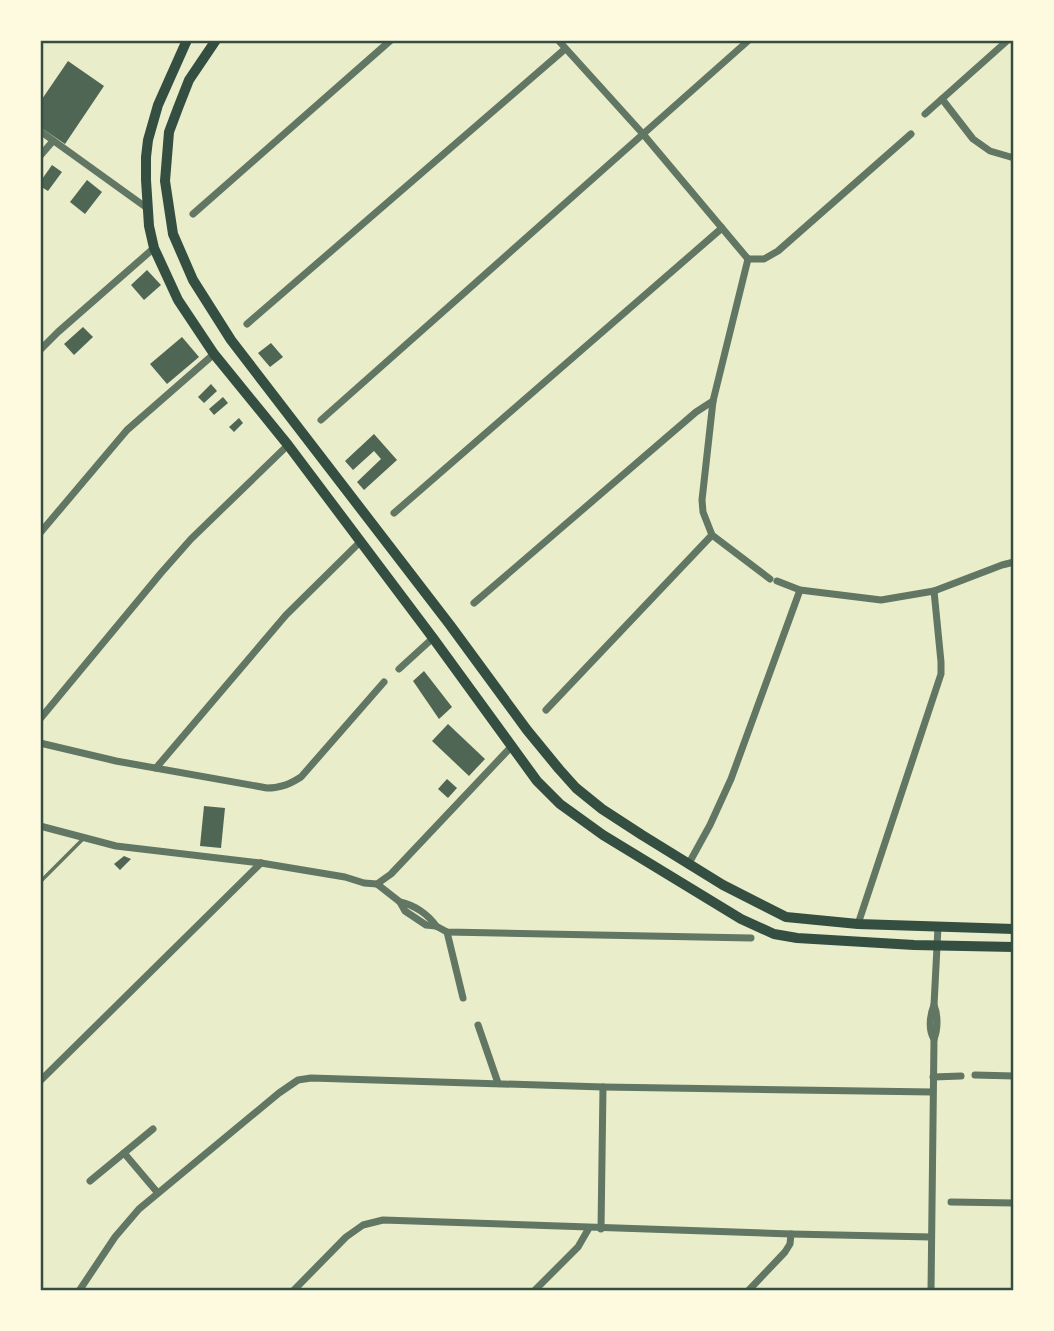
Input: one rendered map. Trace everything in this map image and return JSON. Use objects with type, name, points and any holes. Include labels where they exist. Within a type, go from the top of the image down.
[{"type":"main road","points":[[187,40],[162,95],[148,140],[146,180],[149,226],[154,248],[178,300],[214,354],[288,445],[537,781],[560,804],[603,835],[741,919],[774,934],[797,938],[937,946],[1014,947]]},
{"type":"main road","points":[[216,40],[189,80],[169,132],[164,181],[173,234],[193,280],[231,340],[450,625],[527,730],[576,788],[602,809],[688,865],[723,886],[786,917],[858,924],[1014,929]]},
{"type":"street","points":[[193,214],[391,40]]},
{"type":"street","points":[[558,40],[643,134],[748,259],[764,259],[778,251],[911,134]]},
{"type":"street","points":[[321,420],[749,40]]},
{"type":"street","points":[[925,114],[1008,40]]},
{"type":"street","points":[[247,324],[565,49]]},
{"type":"street","points":[[942,99],[973,139],[990,151],[1014,158]]},
{"type":"street","points":[[40,131],[147,208]]},
{"type":"street","points":[[40,156],[53,141]]},
{"type":"street","points":[[394,513],[722,229]]},
{"type":"street","points":[[40,350],[154,248]]},
{"type":"street","points":[[748,259],[713,401],[702,499],[703,512],[712,535],[773,580],[800,590],[881,600],[934,591],[1014,562]]},
{"type":"street","points":[[40,533],[127,430],[214,354]]},
{"type":"street","points":[[474,603],[696,412],[713,401]]},
{"type":"street","points":[[40,719],[183,548],[288,445]]},
{"type":"street","points":[[546,710],[712,535]]},
{"type":"street","points":[[156,768],[286,615],[360,542]]},
{"type":"street","points":[[688,865],[731,779],[800,590]]},
{"type":"street","points":[[858,924],[938,687],[941,662],[934,591]]},
{"type":"street","points":[[399,669],[433,638]]},
{"type":"street","points":[[40,743],[83,755],[279,788],[301,777],[384,682]]},
{"type":"street","points":[[377,884],[391,874],[511,747]]},
{"type":"street","points":[[40,826],[116,846],[261,863],[377,884],[401,902],[405,911],[426,925],[436,926],[447,932],[751,938]]},
{"type":"street","points":[[40,1081],[261,863]]},
{"type":"street","points":[[932,1291],[934,1039],[931,1034],[931,1012],[934,1005],[938,927]]},
{"type":"street","points":[[447,932],[463,998]]},
{"type":"street","points":[[478,1026],[498,1083]]},
{"type":"street","points":[[975,1075],[1014,1076]]},
{"type":"street","points":[[933,1077],[961,1076]]},
{"type":"street","points":[[79,1291],[115,1237],[139,1209],[298,1080],[311,1078],[603,1087],[932,1092]]},
{"type":"street","points":[[601,1228],[603,1087]]},
{"type":"street","points":[[90,1181],[153,1129]]},
{"type":"street","points":[[124,1153],[157,1192]]},
{"type":"street","points":[[951,1202],[1014,1203]]},
{"type":"street","points":[[293,1291],[346,1237],[363,1225],[383,1220],[932,1237]]},
{"type":"street","points":[[534,1291],[578,1247],[589,1228]]},
{"type":"street","points":[[748,1291],[785,1252],[790,1244],[791,1234]]},
{"type":"lane","points":[[40,882],[84,837]]},
{"type":"building","points":[[68,61],[104,86],[65,144],[40,127],[40,102]]},
{"type":"building","points":[[52,165],[62,172],[48,191],[40,186],[40,182]]},
{"type":"building","points":[[87,180],[102,192],[85,214],[70,202]]},
{"type":"building","points":[[147,270],[161,285],[144,300],[131,285]]},
{"type":"building","points":[[83,327],[93,337],[74,355],[64,344]]},
{"type":"building","points":[[182,337],[199,357],[167,384],[150,364]]},
{"type":"building","points":[[271,343],[283,357],[270,367],[258,353]]},
{"type":"building","points":[[211,384],[217,391],[204,403],[198,397]]},
{"type":"building","points":[[223,397],[228,403],[214,415],[209,409]]},
{"type":"building","points":[[239,418],[243,423],[234,432],[229,427]]},
{"type":"building","points":[[374,434],[397,460],[364,490],[357,482],[381,459],[374,451],[353,470],[345,461]]},
{"type":"building","points":[[424,671],[452,707],[439,719],[413,681]]},
{"type":"building","points":[[448,724],[485,759],[469,776],[432,741]]},
{"type":"building","points":[[447,779],[457,788],[448,798],[438,789]]},
{"type":"building","points":[[204,806],[225,808],[221,848],[200,846]]},
{"type":"building","points":[[124,856],[131,859],[120,870],[114,864]]}]
